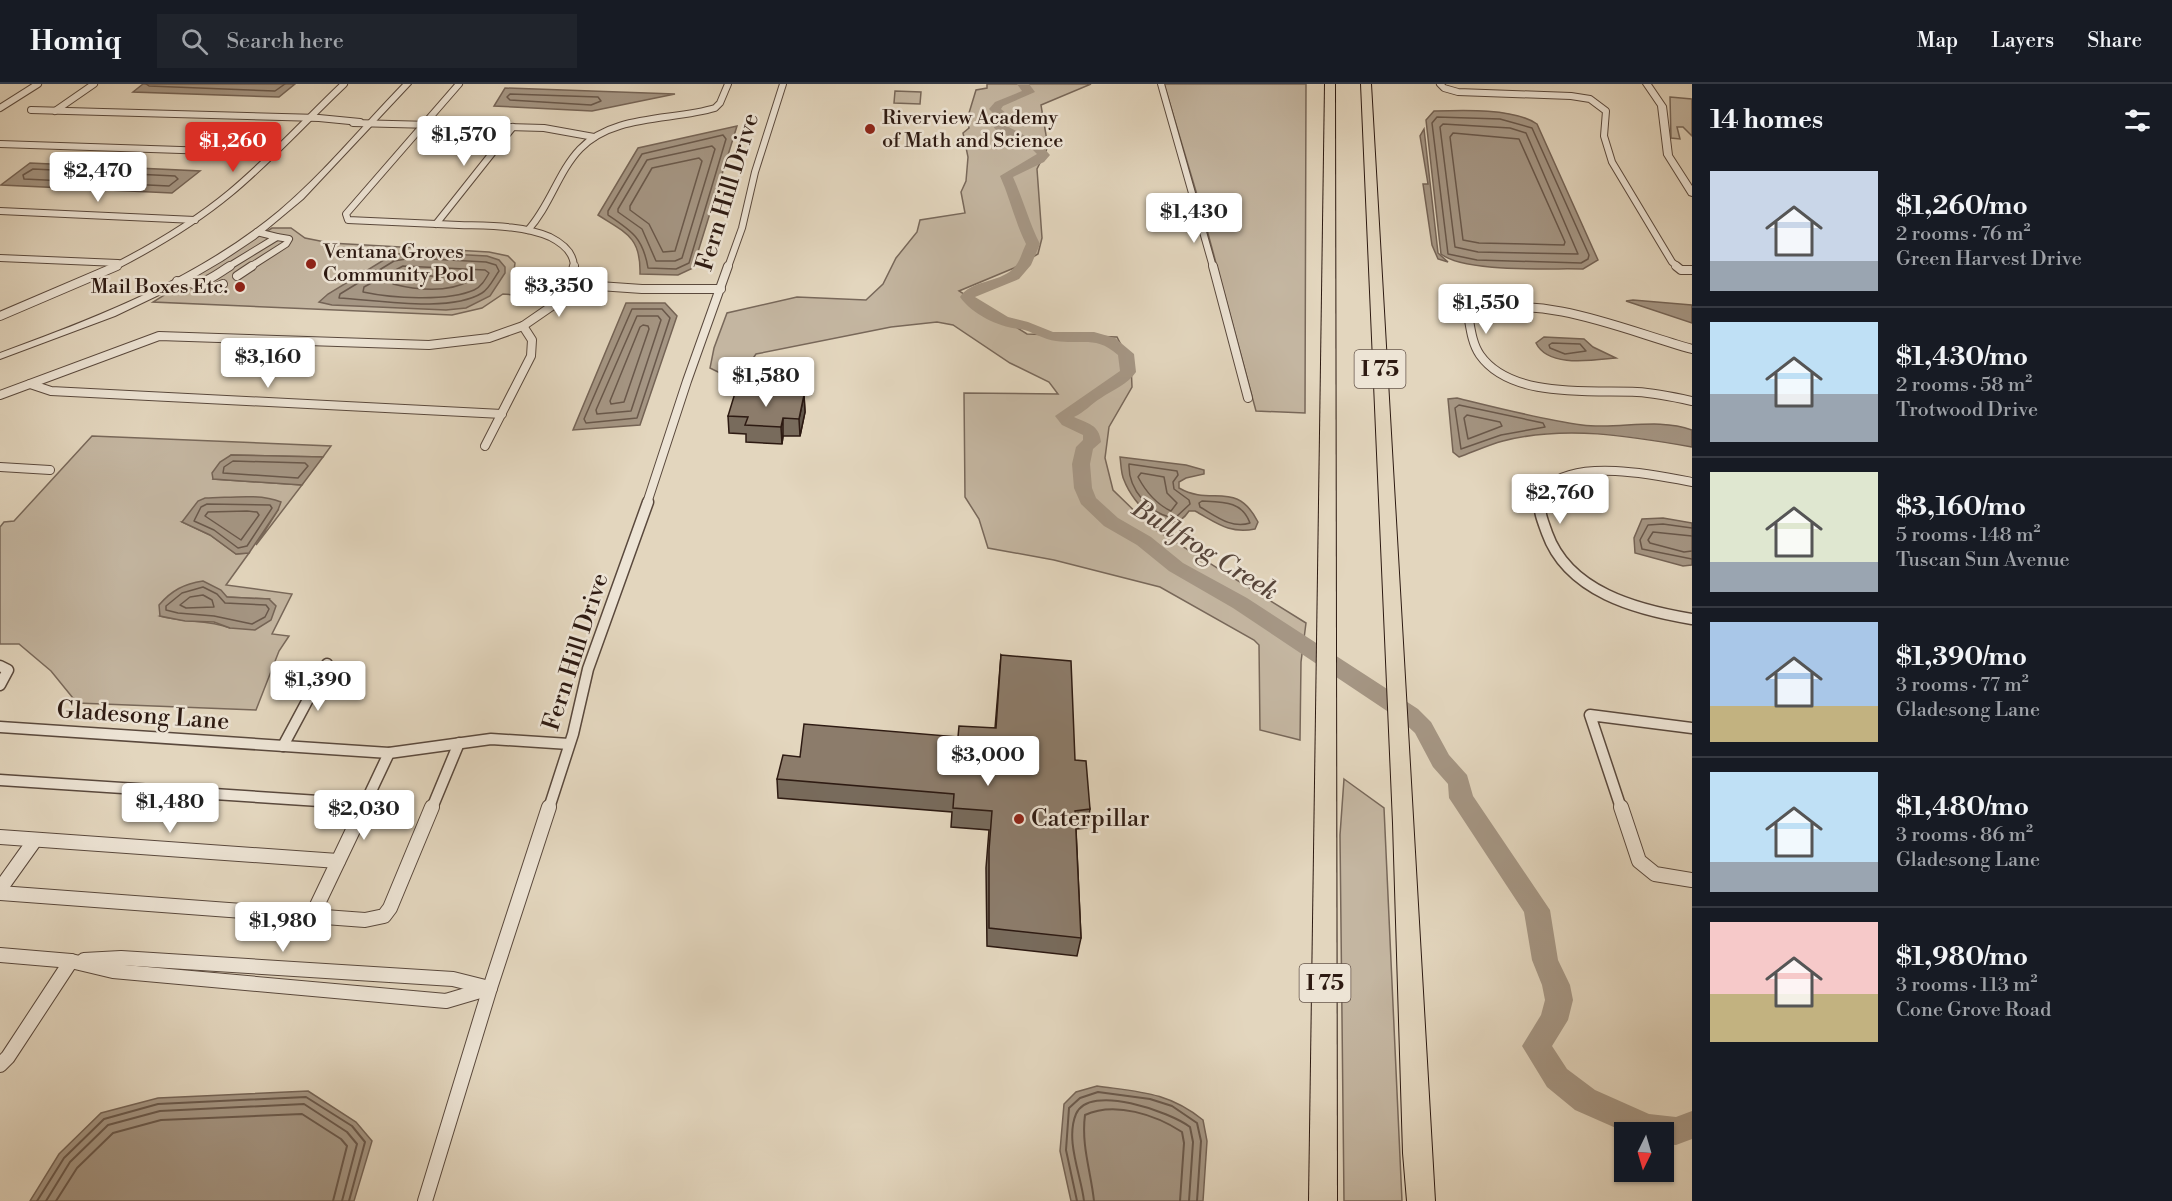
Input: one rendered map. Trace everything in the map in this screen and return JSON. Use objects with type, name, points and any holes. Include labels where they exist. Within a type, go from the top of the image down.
[{"type":"highway","name":"I 75","points":[[1323,1201],[1330,84]]},
{"type":"highway","name":"I 75","points":[[1366,84],[1421,1201]]},
{"type":"highway","points":[[1417,1153],[1428,1201]]},
{"type":"street","points":[[0,108],[38,84]]},
{"type":"street","points":[[55,111],[94,84]]},
{"type":"street","points":[[0,316],[121,263],[195,220],[226,197],[344,84]]},
{"type":"street","points":[[0,356],[89,323],[177,281],[257,232],[298,199],[396,84]]},
{"type":"street","points":[[0,351],[85,318],[164,280],[221,247],[261,219],[287,197],[407,84]]},
{"type":"street","points":[[0,395],[159,336],[429,345],[463,344],[494,337],[523,326],[555,305],[569,286],[574,261],[570,252],[551,238],[528,230],[348,220],[346,214],[459,84]]},
{"type":"street","points":[[528,230],[578,152],[594,137],[629,125],[710,110],[720,104],[729,84]]},
{"type":"street","name":"Fern Hill Drive","points":[[425,1201],[490,988],[569,744],[588,669],[633,547],[687,381],[742,228],[755,172],[783,84]]},
{"type":"street","points":[[1161,84],[1199,214],[1248,398]]},
{"type":"street","points":[[1440,84],[1444,88],[1458,92],[1561,95],[1590,99],[1603,108],[1606,111],[1604,136],[1612,162],[1672,262],[1681,270],[1692,270]]},
{"type":"street","points":[[1647,84],[1662,106],[1668,155],[1692,193]]},
{"type":"street","points":[[31,110],[307,119],[315,122],[544,128],[594,137]]},
{"type":"street","points":[[436,224],[513,127]]},
{"type":"street","points":[[0,144],[272,153]]},
{"type":"street","points":[[0,150],[8,144]]},
{"type":"street","points":[[0,211],[195,220]]},
{"type":"street","points":[[257,232],[255,227],[261,219]]},
{"type":"street","points":[[237,276],[289,239],[257,232]]},
{"type":"street","points":[[195,285],[201,284],[240,262],[277,237]]},
{"type":"street","points":[[0,258],[121,263]]},
{"type":"street","points":[[164,280],[212,289],[223,284]]},
{"type":"street","points":[[569,286],[720,293]]},
{"type":"street","points":[[1692,349],[1652,339],[1596,319],[1562,310],[1494,305],[1476,310],[1469,320],[1475,346],[1482,358],[1500,371],[1527,383],[1578,392],[1655,393],[1692,401]]},
{"type":"street","points":[[485,447],[532,350],[534,343],[531,335],[523,326]]},
{"type":"street","points":[[30,384],[62,392],[502,414]]},
{"type":"street","points":[[0,467],[50,470]]},
{"type":"street","points":[[1692,483],[1640,473],[1587,473],[1567,476],[1555,482],[1543,494],[1539,505],[1555,549],[1562,562],[1575,573],[1608,596],[1629,604],[1692,619]]},
{"type":"street","points":[[283,746],[327,664]]},
{"type":"street","points":[[0,666],[8,670],[0,685]]},
{"type":"street","points":[[1692,728],[1590,715],[1638,861],[1655,874],[1692,880]]},
{"type":"street","name":"Gladesong Lane","points":[[0,728],[389,753],[459,743],[511,739],[569,744]]},
{"type":"street","points":[[35,840],[0,891],[365,920],[380,918],[387,913],[459,743]]},
{"type":"street","points":[[312,916],[389,753]]},
{"type":"street","points":[[0,780],[365,804]]},
{"type":"street","points":[[0,837],[338,861]]},
{"type":"street","points":[[0,955],[71,961],[121,958],[453,979],[490,988]]},
{"type":"street","points":[[71,961],[113,971],[446,1000],[490,988]]},
{"type":"street","points":[[0,1065],[8,1057],[71,961]]},
{"type":"street","points":[[307,988],[315,970]]},
{"type":"shaded area","points":[[987,84],[1091,84],[1041,105],[1048,147],[1037,169],[1042,238],[1038,254],[1014,268],[959,291],[1027,334],[1117,337],[1131,364],[1132,387],[1109,427],[1105,458],[1113,490],[1151,527],[1306,623],[1301,662],[1300,740],[1260,730],[1259,645],[1254,640],[1160,587],[1054,560],[988,548],[979,519],[965,497],[964,393],[1058,394],[1049,382],[1010,363],[953,325],[937,322],[891,327],[756,354],[745,370],[722,374],[710,368],[714,348],[727,313],[797,297],[866,300],[883,284],[896,258],[917,232],[920,220],[965,213],[961,192],[966,181],[968,157],[963,133],[969,128],[968,124],[971,121],[969,113],[976,90],[987,88]]},
{"type":"shaded area","points":[[1164,84],[1306,84],[1305,413],[1256,411],[1203,215]]},
{"type":"shaded area","points":[[895,91],[921,92],[920,104],[894,103]]},
{"type":"shaded area","points":[[1670,97],[1692,99],[1692,136],[1683,127],[1677,127],[1680,139],[1671,138]]},
{"type":"shaded area","points":[[272,228],[291,228],[305,238],[330,243],[489,252],[508,256],[515,263],[513,278],[563,279],[553,298],[503,294],[482,308],[452,315],[153,302]]},
{"type":"shaded area","points":[[92,436],[331,446],[323,457],[231,455],[213,479],[302,485],[256,545],[278,510],[182,522],[210,535],[236,554],[249,553],[226,585],[292,594],[272,634],[289,636],[279,651],[256,710],[77,703],[51,671],[19,644],[0,644],[0,527],[4,522],[14,521]],"holes":[[[227,597],[269,599],[230,628],[213,623],[160,616]]]},
{"type":"shaded area","points":[[1344,779],[1384,808],[1402,1201],[1344,1201],[1340,835]]},
{"type":"water","points":[[143,84],[295,84],[279,97],[133,92]]},
{"type":"water","points":[[505,88],[675,94],[592,111],[494,106]]},
{"type":"water","points":[[1473,110],[1502,113],[1515,115],[1537,124],[1598,260],[1583,269],[1509,268],[1469,264],[1441,254],[1426,120],[1434,111]]},
{"type":"water","points":[[737,126],[693,268],[678,275],[640,274],[640,262],[635,244],[624,232],[598,215],[638,148]]},
{"type":"water","points":[[1424,129],[1438,253],[1448,262],[1438,259],[1432,245],[1423,184],[1428,184],[1420,136]]},
{"type":"water","points":[[30,163],[200,171],[172,193],[1,185]]},
{"type":"water","points":[[412,252],[487,256],[499,260],[505,267],[505,273],[490,296],[466,308],[446,310],[332,305],[319,302],[328,294],[392,255]]},
{"type":"water","points":[[1626,301],[1692,305],[1692,323]]},
{"type":"water","points":[[626,303],[665,303],[677,316],[640,425],[573,430]]},
{"type":"water","points":[[1544,337],[1584,339],[1593,347],[1616,358],[1572,361],[1550,356],[1536,343]]},
{"type":"water","points":[[1457,398],[1582,425],[1665,424],[1679,426],[1692,430],[1692,447],[1621,436],[1550,434],[1503,441],[1459,457],[1453,452],[1448,399]]},
{"type":"water","points":[[231,455],[323,457],[302,485],[213,479],[212,473],[220,462]]},
{"type":"water","points":[[1120,457],[1186,465],[1204,470],[1204,474],[1179,482],[1179,488],[1191,493],[1232,497],[1241,501],[1250,509],[1258,522],[1255,529],[1230,529],[1195,511],[1189,511],[1181,520],[1171,523],[1152,517],[1129,490],[1122,475]]},
{"type":"water","points":[[254,497],[281,502],[249,553],[236,554],[210,535],[182,522],[198,501],[205,498]]},
{"type":"water","points":[[1663,518],[1692,523],[1692,565],[1683,566],[1635,553],[1634,538],[1642,519]]},
{"type":"water","points":[[203,581],[221,590],[227,597],[269,599],[276,606],[271,620],[255,630],[230,628],[214,622],[185,621],[160,616],[159,605],[169,595],[184,586]]},
{"type":"water","points":[[1097,1086],[1153,1095],[1178,1104],[1203,1120],[1207,1141],[1203,1201],[1071,1201],[1060,1151],[1064,1104],[1076,1092]]},
{"type":"water","points":[[308,1091],[356,1122],[372,1141],[354,1201],[30,1201],[59,1154],[101,1113],[158,1098]]},
{"type":"building","points":[[735,393],[804,395],[799,419],[783,418],[781,427],[745,425],[748,417],[728,416]]},
{"type":"building","name":"Caterpillar","points":[[1001,655],[1071,661],[1075,760],[1086,761],[1090,809],[1075,811],[1081,938],[989,928],[989,850],[992,811],[953,808],[954,794],[777,779],[783,755],[800,757],[804,724],[958,737],[959,726],[996,728]]},
{"type":"waterway","name":"Bullfrog Creek","points":[[1023,84],[1029,92],[999,104],[995,109],[1002,115],[999,126],[1010,134],[1036,146],[1044,155],[1006,176],[1014,193],[1020,217],[1033,244],[1024,265],[1014,276],[970,293],[967,297],[982,309],[1009,323],[1020,324],[1053,336],[1102,338],[1126,354],[1128,372],[1116,383],[1094,395],[1080,408],[1063,416],[1068,421],[1091,432],[1092,442],[1085,447],[1081,464],[1083,488],[1088,500],[1111,522],[1144,541],[1176,567],[1240,603],[1410,715],[1423,728],[1441,761],[1459,781],[1461,798],[1537,910],[1545,960],[1556,985],[1559,1000],[1554,1020],[1536,1046],[1557,1078],[1585,1100],[1648,1128],[1676,1131],[1692,1125]]},
{"type":"place","name":"Riverview Academy of Math and Science","points":[[870,129]]},
{"type":"place","name":"Ventana Groves Community Pool","points":[[311,264]]},
{"type":"place","name":"Mail Boxes Etc.","points":[[240,287]]},
{"type":"place","name":"Caterpillar","points":[[1019,819]]}]
